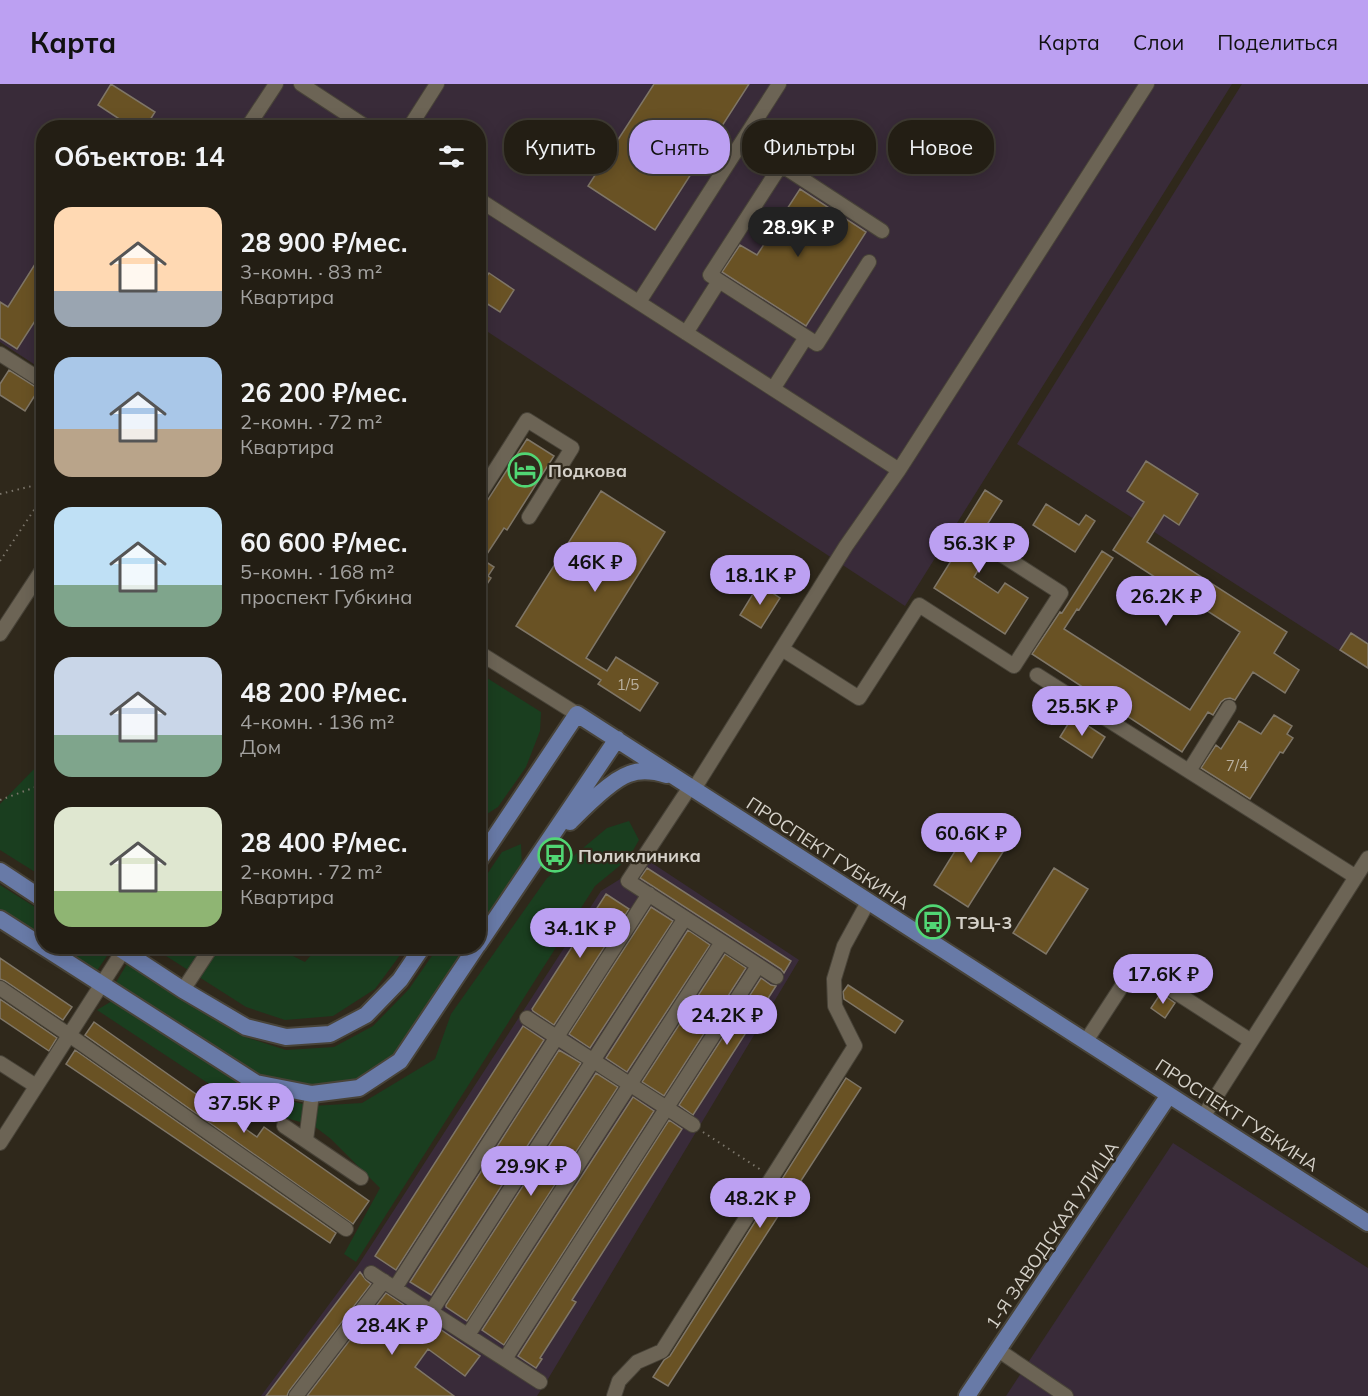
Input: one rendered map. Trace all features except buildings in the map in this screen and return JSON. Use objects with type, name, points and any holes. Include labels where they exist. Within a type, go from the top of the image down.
[{"type":"main road","name":"ПРОСПЕКТ ГУБКИНА","points":[[577,714],[1368,1223]]},
{"type":"main road","points":[[486,848],[577,714]]},
{"type":"main road","points":[[486,934],[617,739]]},
{"type":"main road","points":[[549,840],[609,786],[630,773],[653,771],[688,785]]},
{"type":"main road","points":[[0,871],[36,895]]},
{"type":"main road","points":[[0,919],[36,942]]},
{"type":"main road","points":[[55,954],[256,1083],[312,1094],[359,1088],[400,1061],[473,954]]},
{"type":"main road","points":[[128,954],[246,1027],[286,1037],[330,1034],[366,1015],[400,980],[418,954]]},
{"type":"main road","name":"1-Я ЗАВОДСКАЯ УЛИЦА","points":[[967,1396],[1169,1095]]},
{"type":"street","points":[[253,120],[276,84]]},
{"type":"street","points":[[301,84],[357,120]]},
{"type":"street","points":[[414,120],[437,84]]},
{"type":"street","points":[[639,302],[779,84]]},
{"type":"street","points":[[776,977],[628,881],[688,785],[782,649],[846,546],[899,470],[1147,84]]},
{"type":"street","points":[[869,262],[817,344],[710,275],[781,165],[882,231]]},
{"type":"street","points":[[486,204],[899,470]]},
{"type":"street","points":[[686,333],[719,281]]},
{"type":"street","points":[[773,389],[806,337]]},
{"type":"street","points":[[0,354],[36,377]]},
{"type":"street","points":[[486,484],[527,420],[572,448],[529,517]]},
{"type":"street","points":[[782,649],[859,698],[919,605],[1014,666],[1061,592],[994,550]]},
{"type":"street","points":[[0,634],[36,579]]},
{"type":"street","name":"ПРОСПЕКТ ГУБКИНА","points":[[486,657],[577,714]]},
{"type":"street","points":[[1037,675],[1356,877]]},
{"type":"street","points":[[1189,771],[1229,707]]},
{"type":"street","points":[[1203,1117],[1368,858]]},
{"type":"street","points":[[296,1396],[389,1284],[556,1037],[649,894]]},
{"type":"street","points":[[614,1396],[619,1381],[637,1362],[662,1351],[855,1046],[835,1006],[834,979],[844,946],[868,902]]},
{"type":"street","points":[[431,1312],[685,918]]},
{"type":"street","points":[[468,1335],[722,942]]},
{"type":"street","points":[[0,1143],[102,984],[117,954]]},
{"type":"street","points":[[183,990],[207,954]]},
{"type":"street","points":[[505,1359],[759,966]]},
{"type":"street","points":[[1086,1041],[1135,966],[1251,1041]]},
{"type":"street","points":[[0,988],[346,1229]]},
{"type":"street","points":[[527,1018],[693,1125]]},
{"type":"street","points":[[0,1063],[36,1086]]},
{"type":"street","points":[[306,1140],[312,1094]]},
{"type":"street","points":[[284,1125],[361,1178]]},
{"type":"street","points":[[371,1273],[540,1382]]},
{"type":"street","points":[[998,1350],[1066,1396]]},
{"type":"path","points":[[0,494],[36,485]]},
{"type":"path","points":[[0,561],[36,507]]},
{"type":"path","points":[[0,800],[36,787]]},
{"type":"path","points":[[693,1125],[772,1177]]},
{"type":"shaded area","points":[[0,84],[1232,84],[905,606],[486,331],[486,120],[36,120],[36,365],[0,342]]},
{"type":"shaded area","points":[[1242,84],[1368,84],[1368,669],[1017,444]]},
{"type":"shaded area","points":[[649,861],[799,960],[537,1396],[261,1396],[359,1264],[601,891]]},
{"type":"shaded area","points":[[1173,1143],[1368,1268],[1368,1396],[1006,1396]]},
{"type":"green space","points":[[486,677],[541,712],[540,731],[526,767],[498,807],[486,815]]},
{"type":"green space","points":[[36,767],[36,873],[0,850],[0,804]]},
{"type":"green space","points":[[629,821],[639,840],[628,859],[595,886],[356,1262],[344,1254],[380,1188],[331,1139],[314,1126],[241,1105],[97,1010],[112,1001],[255,1093],[312,1106],[362,1103],[435,1059],[451,1014],[547,878],[607,828]]},
{"type":"green space","points":[[521,844],[522,868],[486,922],[486,876],[502,852]]},
{"type":"green space","points":[[0,885],[36,908],[36,933],[0,910]]},
{"type":"green space","points":[[68,954],[108,954],[96,972]]},
{"type":"green space","points":[[163,954],[289,954],[305,962],[312,954],[401,954],[375,989],[333,1016],[285,1020],[246,1007]]},
{"type":"green space","points":[[433,954],[464,954],[395,1055],[354,1083],[311,1087],[260,1076],[115,984],[127,964],[242,1036],[286,1050],[334,1047],[373,1026],[409,989]]},
{"type":"place","name":"Подкова","points":[[525,470]]},
{"type":"place","name":"Поликлиника","points":[[555,855]]},
{"type":"place","name":"ТЭЦ-3","points":[[933,922]]}]
